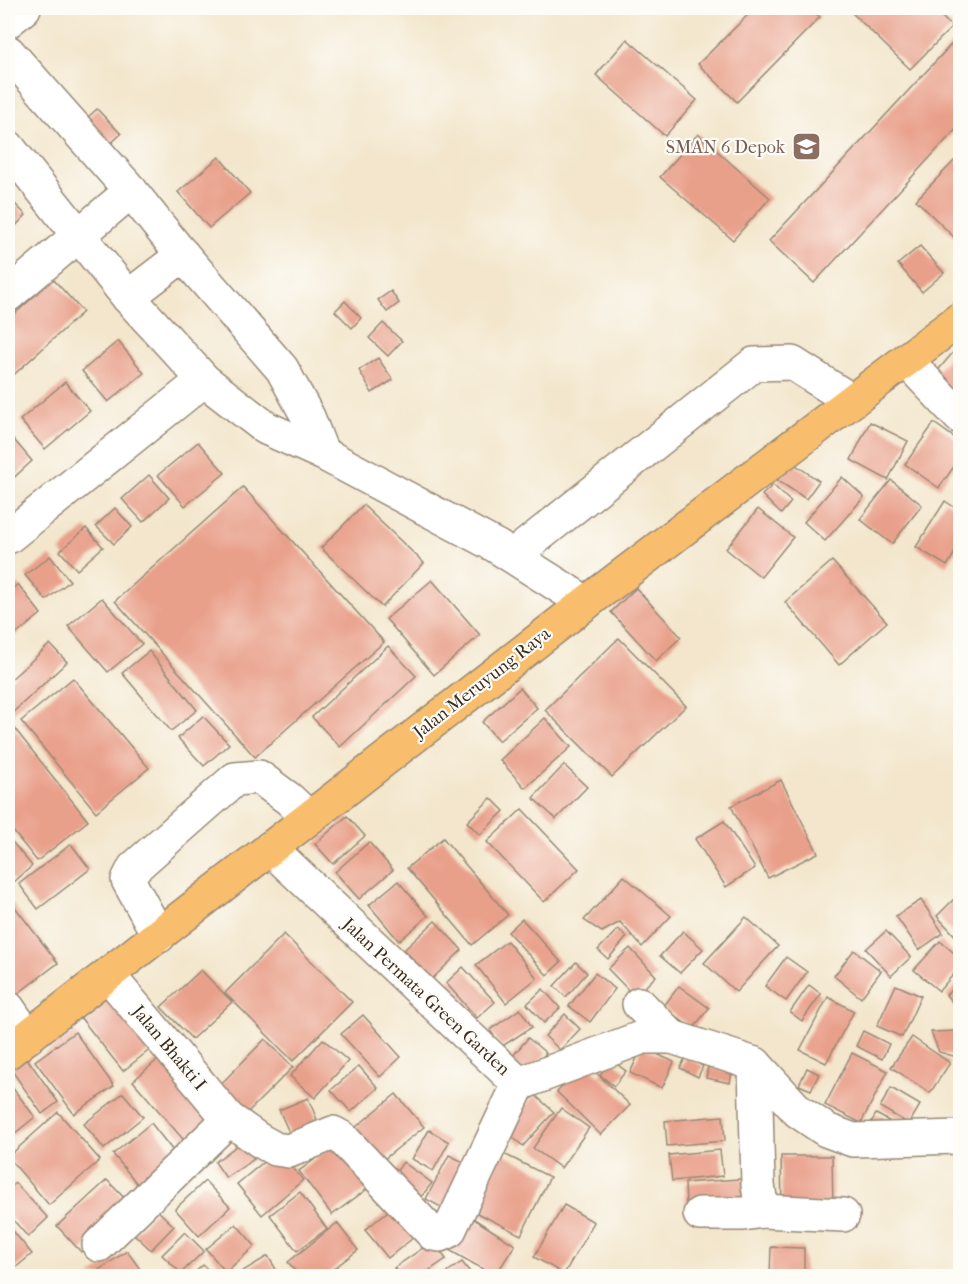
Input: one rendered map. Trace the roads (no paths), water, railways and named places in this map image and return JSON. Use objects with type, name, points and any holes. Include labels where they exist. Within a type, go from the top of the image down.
[{"type":"main road","name":"Jalan Meruyung Raya","points":[[18,1045],[110,976],[308,817],[960,319]]},
{"type":"street","points":[[8,21],[24,8]]},
{"type":"street","points":[[8,51],[282,369],[308,417],[322,453]]},
{"type":"street","points":[[8,147],[128,297],[204,380],[266,428],[322,453],[513,556],[586,603]]},
{"type":"street","points":[[8,295],[131,191]]},
{"type":"street","points":[[128,297],[183,255]]},
{"type":"street","points":[[907,361],[960,417]]},
{"type":"street","points":[[513,556],[753,364],[792,363],[852,400]]},
{"type":"street","points":[[8,537],[204,380]]},
{"type":"street","points":[[159,936],[128,880],[134,868],[236,779],[259,777],[290,799],[308,817]]},
{"type":"street","name":"Jalan Permata Green Garden","points":[[270,848],[519,1084],[643,1037],[672,1037],[755,1064],[798,1111],[826,1131],[853,1140],[960,1137]]},
{"type":"street","name":"Jalan Bhakti I","points":[[110,976],[229,1119],[259,1140],[289,1151],[333,1133],[342,1138],[432,1234],[440,1235],[449,1231],[519,1084]]},
{"type":"street","points":[[639,1004],[672,1037]]},
{"type":"street","points":[[8,1008],[18,1045]]},
{"type":"street","points":[[755,1064],[758,1185],[762,1211]]},
{"type":"street","points":[[99,1245],[229,1119]]},
{"type":"street","points":[[700,1214],[743,1214],[762,1211],[843,1215]]},
{"type":"place","name":"SMAN 6 Depok","points":[[806,147]]}]
